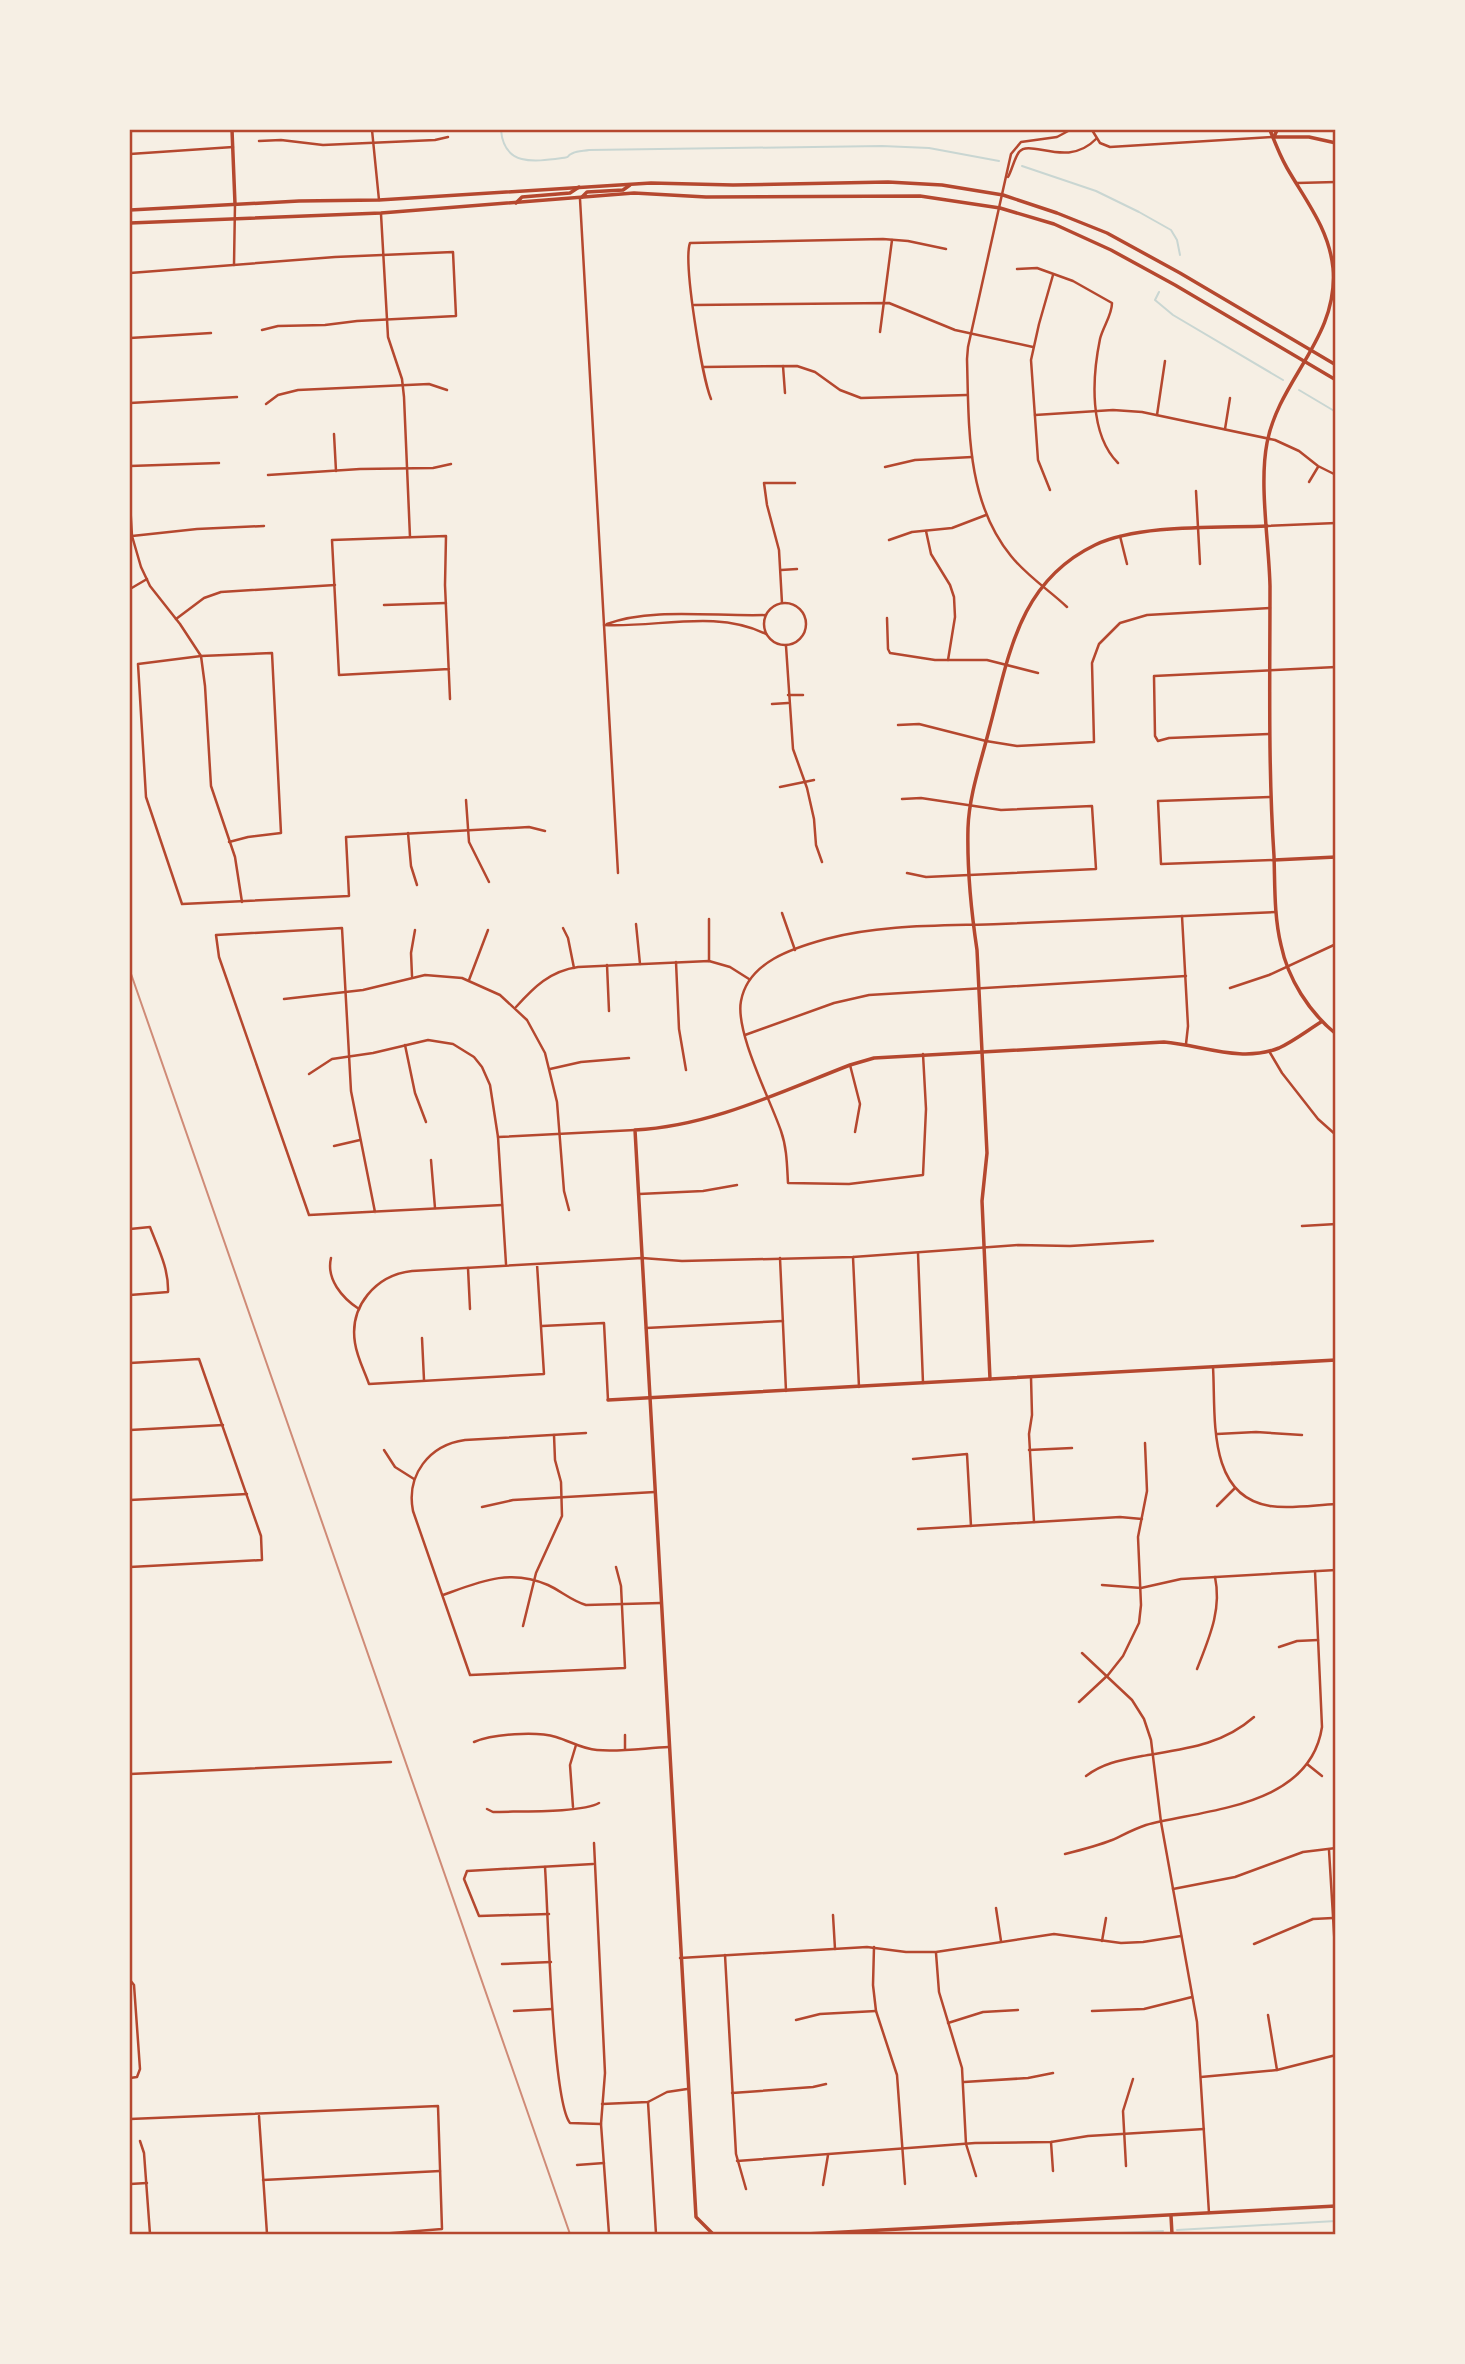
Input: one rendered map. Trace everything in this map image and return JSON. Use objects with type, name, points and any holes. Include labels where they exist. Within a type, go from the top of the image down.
[{"type":"street","points":[[232,130],[234,265]]},
{"type":"street","points":[[372,130],[379,200]]},
{"type":"street","points":[[1067,607],[1012,557],[996,536],[986,515],[977,490],[972,457],[967,359],[1011,154],[1016,145],[1031,139],[1057,137],[1070,130]]},
{"type":"street","points":[[1092,130],[1103,145],[1114,147],[1309,137],[1335,143]]},
{"type":"street","points":[[1270,130],[1277,150],[1320,221],[1333,268],[1334,290],[1329,311],[1313,351],[1284,398],[1268,439],[1265,470],[1270,608],[1270,797],[1279,939],[1287,967],[1305,1000],[1321,1022],[1335,1034]]},
{"type":"street","points":[[1274,138],[1277,130]]},
{"type":"street","points":[[259,141],[281,140],[317,145],[435,140],[448,137]]},
{"type":"street","points":[[1006,184],[1019,152],[1023,149],[1030,147],[1055,153],[1071,153],[1085,148],[1096,139]]},
{"type":"street","points":[[130,154],[233,147]]},
{"type":"street","points":[[130,211],[235,204],[379,200],[634,184],[888,182],[942,185],[1003,195],[1057,212],[1107,233],[1335,365]]},
{"type":"street","points":[[1296,183],[1335,182]]},
{"type":"street","points":[[580,198],[587,192],[623,190],[634,184]]},
{"type":"street","points":[[516,203],[522,197],[570,193],[579,187]]},
{"type":"street","points":[[130,223],[381,213],[634,192],[706,197],[920,196],[1000,208],[1054,224],[1111,250],[1175,285],[1335,380]]},
{"type":"street","points":[[580,198],[618,873]]},
{"type":"street","points":[[381,213],[390,343],[403,385],[410,537]]},
{"type":"street","points":[[711,398],[703,367],[694,305],[688,249],[690,243],[892,240],[946,249]]},
{"type":"street","points":[[880,332],[892,240]]},
{"type":"street","points":[[130,273],[335,257],[453,252],[456,316],[278,326],[262,330]]},
{"type":"street","points":[[1017,269],[1032,267],[1082,286],[1112,303],[1097,357],[1097,411],[1102,440],[1107,452],[1118,463]]},
{"type":"street","points":[[1050,490],[1038,460],[1031,360],[1054,275]]},
{"type":"street","points":[[694,305],[883,303],[902,307],[971,334],[1033,347]]},
{"type":"street","points":[[130,338],[211,333]]},
{"type":"street","points":[[1157,415],[1165,361]]},
{"type":"street","points":[[783,366],[785,393]]},
{"type":"street","points":[[703,367],[797,366],[809,370],[845,393],[861,398],[968,395]]},
{"type":"street","points":[[266,404],[286,391],[429,384],[447,390]]},
{"type":"street","points":[[130,403],[237,397]]},
{"type":"street","points":[[1225,429],[1230,398]]},
{"type":"street","points":[[1035,415],[1097,411],[1142,412],[1268,439],[1299,451],[1335,475]]},
{"type":"street","points":[[334,434],[336,471]]},
{"type":"street","points":[[885,467],[915,460],[972,457]]},
{"type":"street","points":[[130,466],[219,463]]},
{"type":"street","points":[[268,475],[439,468],[451,464]]},
{"type":"street","points":[[1309,482],[1318,466]]},
{"type":"street","points":[[782,603],[777,541],[764,483],[794,483]]},
{"type":"street","points":[[1196,491],[1200,564]]},
{"type":"street","points":[[130,503],[132,536],[146,579],[201,656],[211,786],[238,871],[242,902]]},
{"type":"street","points":[[889,540],[912,533],[959,526],[986,515]]},
{"type":"street","points":[[990,1380],[982,1201],[987,1161],[968,827],[986,741],[1019,622],[1031,600],[1052,574],[1094,545],[1120,536],[1142,532],[1335,523]]},
{"type":"street","points":[[132,536],[264,526]]},
{"type":"street","points":[[926,531],[931,554],[950,585],[954,597],[955,617],[948,660]]},
{"type":"street","points":[[449,669],[339,674],[332,540],[446,536],[450,699]]},
{"type":"street","points":[[1120,536],[1127,564]]},
{"type":"street","points":[[781,570],[797,569]]},
{"type":"street","points":[[130,589],[146,579]]},
{"type":"street","points":[[176,619],[204,598],[221,592],[334,585]]},
{"type":"street","points":[[384,605],[446,603]]},
{"type":"street","points":[[604,625],[687,622],[739,624],[766,634],[775,642],[786,646],[802,638],[805,619],[798,608],[782,603],[774,606],[766,615],[766,634]]},
{"type":"street","points":[[898,725],[919,724],[1017,746],[1094,742],[1091,677],[1093,656],[1108,633],[1125,620],[1147,615],[1270,608]]},
{"type":"street","points":[[604,625],[621,618],[687,614],[766,615]]},
{"type":"street","points":[[687,614],[687,622]]},
{"type":"street","points":[[887,618],[890,653],[948,660],[981,659],[1038,673]]},
{"type":"street","points":[[786,646],[793,749],[805,782],[814,819],[816,845],[822,862]]},
{"type":"street","points":[[229,842],[281,833],[272,653],[201,656],[138,664],[146,797],[181,904],[349,896],[346,837],[529,827],[545,831]]},
{"type":"street","points":[[1269,734],[1169,738],[1158,741],[1155,736],[1154,676],[1335,667]]},
{"type":"street","points":[[788,695],[803,695]]},
{"type":"street","points":[[772,704],[788,703]]},
{"type":"street","points":[[1335,731],[1335,740]]},
{"type":"street","points":[[780,787],[814,780]]},
{"type":"street","points":[[1270,797],[1158,801],[1161,864],[1335,857]]},
{"type":"street","points":[[902,799],[921,798],[1008,810],[1092,806],[1096,869],[926,877],[907,873]]},
{"type":"street","points":[[466,800],[467,830],[471,848],[489,882]]},
{"type":"street","points":[[408,834],[411,866],[417,885]]},
{"type":"street","points":[[923,1054],[926,1109],[923,1175],[849,1184],[788,1183],[785,1144],[745,1035],[740,1018],[740,1005],[750,979],[764,964],[827,939],[855,933],[1276,912]]},
{"type":"street","points":[[782,913],[795,950]]},
{"type":"street","points":[[1182,916],[1188,1026],[1186,1044]]},
{"type":"street","points":[[709,919],[709,961]]},
{"type":"street","points":[[636,924],[640,964]]},
{"type":"street","points":[[375,1212],[352,1098],[342,928],[216,935],[219,957],[309,1215],[375,1212],[435,1208],[502,1205]]},
{"type":"street","points":[[563,928],[568,938],[574,968]]},
{"type":"street","points":[[412,976],[411,953],[415,930]]},
{"type":"street","points":[[469,980],[488,930]]},
{"type":"street","points":[[1230,988],[1287,967],[1335,944]]},
{"type":"street","points":[[516,1007],[544,979],[574,968],[709,961],[730,967],[750,979]]},
{"type":"street","points":[[677,962],[679,1029],[686,1070]]},
{"type":"street","points":[[607,965],[609,1012]]},
{"type":"street","points":[[284,999],[369,989],[412,976],[438,974],[469,980],[489,988],[516,1007],[535,1030],[551,1069],[561,1134],[564,1191],[569,1210]]},
{"type":"street","points":[[745,1035],[860,996],[1186,976]]},
{"type":"street","points":[[498,1137],[667,1128],[702,1121],[874,1058],[1146,1042],[1186,1044],[1238,1054],[1269,1051],[1292,1041],[1321,1022]]},
{"type":"street","points":[[309,1074],[328,1060],[421,1040],[440,1040],[458,1046],[474,1057],[485,1073],[489,1085],[498,1137],[506,1265]]},
{"type":"street","points":[[405,1045],[413,1086],[426,1122]]},
{"type":"street","points":[[1269,1051],[1282,1073],[1318,1119],[1335,1135]]},
{"type":"street","points":[[551,1069],[581,1062],[629,1058]]},
{"type":"street","points":[[850,1065],[860,1104],[855,1132]]},
{"type":"street","points":[[635,1130],[696,2217],[713,2235]]},
{"type":"street","points":[[334,1146],[360,1140]]},
{"type":"street","points":[[430,1160],[435,1208]]},
{"type":"street","points":[[639,1194],[703,1191],[737,1185]]},
{"type":"street","points":[[1302,1226],[1335,1224]]},
{"type":"street","points":[[130,1229],[150,1227],[165,1266],[168,1292],[130,1295]]},
{"type":"street","points":[[537,1264],[544,1374],[369,1384],[354,1340],[359,1309],[372,1289],[393,1275],[412,1271],[642,1258],[676,1261],[853,1257],[984,1247],[1153,1241]]},
{"type":"street","points":[[918,1253],[923,1383]]},
{"type":"street","points":[[853,1257],[859,1387]]},
{"type":"street","points":[[331,1258],[330,1270],[336,1286],[343,1296],[359,1309]]},
{"type":"street","points":[[780,1258],[786,1391]]},
{"type":"street","points":[[468,1268],[470,1309]]},
{"type":"street","points":[[646,1328],[783,1321]]},
{"type":"street","points":[[541,1326],[604,1323],[608,1400],[1335,1360]]},
{"type":"street","points":[[422,1338],[424,1380]]},
{"type":"street","points":[[130,1363],[199,1359],[261,1536],[262,1560],[130,1567]]},
{"type":"street","points":[[1213,1367],[1222,1466],[1235,1488],[1249,1499],[1270,1506],[1335,1504]]},
{"type":"street","points":[[1031,1377],[1029,1450],[1034,1522]]},
{"type":"street","points":[[130,1430],[223,1425]]},
{"type":"street","points":[[1217,1434],[1256,1432],[1302,1435]]},
{"type":"street","points":[[586,1433],[453,1443],[436,1450],[427,1458],[414,1479],[411,1493],[413,1511],[470,1675],[625,1668],[620,1579],[616,1567]]},
{"type":"street","points":[[523,1626],[534,1580],[560,1522],[562,1498],[554,1435]]},
{"type":"street","points":[[1079,1702],[1124,1656],[1135,1635],[1141,1611],[1138,1537],[1147,1490],[1145,1443]]},
{"type":"street","points":[[1029,1450],[1072,1448]]},
{"type":"street","points":[[384,1450],[395,1467],[414,1479]]},
{"type":"street","points":[[913,1458],[967,1454],[971,1526]]},
{"type":"street","points":[[1217,1506],[1235,1488]]},
{"type":"street","points":[[482,1507],[507,1501],[655,1492]]},
{"type":"street","points":[[130,1500],[247,1493]]},
{"type":"street","points":[[918,1529],[1120,1517],[1142,1519]]},
{"type":"street","points":[[1102,1586],[1141,1588],[1181,1579],[1335,1570]]},
{"type":"street","points":[[1065,1854],[1111,1840],[1137,1828],[1247,1802],[1288,1782],[1307,1764],[1318,1746],[1322,1727],[1314,1571]]},
{"type":"street","points":[[442,1595],[499,1577],[513,1576],[534,1580],[580,1603],[593,1606],[661,1603]]},
{"type":"street","points":[[1197,1669],[1216,1614],[1218,1596],[1215,1577]]},
{"type":"street","points":[[1279,1647],[1297,1641],[1318,1640]]},
{"type":"street","points":[[1082,1653],[1128,1694],[1140,1712],[1154,1754],[1161,1822],[1192,1997],[1201,2077],[1209,2213]]},
{"type":"street","points":[[1086,1776],[1112,1762],[1218,1741],[1254,1717]]},
{"type":"street","points":[[474,1742],[490,1737],[539,1735],[552,1736],[598,1750],[668,1747]]},
{"type":"street","points":[[625,1735],[625,1749]]},
{"type":"street","points":[[573,1808],[570,1765],[576,1745]]},
{"type":"street","points":[[130,1774],[391,1762]]},
{"type":"street","points":[[1307,1764],[1322,1776]]},
{"type":"street","points":[[487,1809],[493,1812],[593,1807],[599,1803]]},
{"type":"street","points":[[594,1843],[605,2073],[601,2124],[609,2235]]},
{"type":"street","points":[[1173,1889],[1235,1877],[1291,1855],[1335,1848]]},
{"type":"street","points":[[1329,1849],[1335,1966]]},
{"type":"street","points":[[549,1914],[481,1917],[477,1914],[464,1879],[467,1871],[594,1864]]},
{"type":"street","points":[[545,1867],[553,2009],[560,2088],[566,2118],[573,2124],[601,2124]]},
{"type":"street","points":[[996,1908],[1001,1941]]},
{"type":"street","points":[[833,1915],[835,1949]]},
{"type":"street","points":[[1102,1941],[1106,1918]]},
{"type":"street","points":[[1254,1944],[1312,1919],[1333,1918]]},
{"type":"street","points":[[680,1958],[874,1947],[906,1952],[936,1952],[1054,1934],[1102,1941],[1143,1942],[1181,1936]]},
{"type":"street","points":[[874,1947],[873,1986],[876,2011],[897,2075],[905,2183]]},
{"type":"street","points":[[936,1952],[939,1992],[958,2052],[964,2082],[966,2144],[976,2176]]},
{"type":"street","points":[[725,1955],[737,2161],[747,2189]]},
{"type":"street","points":[[502,1964],[551,1962]]},
{"type":"street","points":[[130,1980],[134,1985],[140,2069],[137,2077],[130,2078]]},
{"type":"street","points":[[1092,2011],[1144,2009],[1192,1997]]},
{"type":"street","points":[[514,2011],[553,2009]]},
{"type":"street","points":[[948,2023],[983,2012],[1018,2010]]},
{"type":"street","points":[[796,2020],[820,2014],[876,2011]]},
{"type":"street","points":[[1268,2015],[1277,2070]]},
{"type":"street","points":[[1201,2077],[1277,2070],[1335,2055]]},
{"type":"street","points":[[964,2082],[1028,2078],[1053,2073]]},
{"type":"street","points":[[1126,2166],[1124,2104],[1133,2079]]},
{"type":"street","points":[[732,2093],[826,2084]]},
{"type":"street","points":[[602,2104],[648,2102],[667,2092],[687,2089]]},
{"type":"street","points":[[648,2102],[656,2235]]},
{"type":"street","points":[[130,2119],[438,2106],[442,2230],[380,2235]]},
{"type":"street","points":[[259,2114],[267,2235]]},
{"type":"street","points":[[737,2161],[966,2144],[1051,2142],[1204,2129]]},
{"type":"street","points":[[139,2141],[144,2153],[150,2235]]},
{"type":"street","points":[[1051,2142],[1053,2171]]},
{"type":"street","points":[[823,2185],[828,2155]]},
{"type":"street","points":[[577,2165],[604,2163]]},
{"type":"street","points":[[263,2180],[440,2171]]},
{"type":"street","points":[[130,2184],[146,2183]]},
{"type":"street","points":[[806,2235],[1335,2206]]},
{"type":"street","points":[[1171,2215],[1172,2235]]},
{"type":"waterway","points":[[501,130],[508,150],[514,156],[531,160],[567,157],[575,152],[589,150],[882,146],[929,148],[999,161]]},
{"type":"waterway","points":[[1022,166],[1096,191],[1171,230],[1177,240],[1180,255]]},
{"type":"waterway","points":[[1159,292],[1155,300],[1173,315],[1283,380]]},
{"type":"waterway","points":[[1299,390],[1336,412]]},
{"type":"waterway","points":[[1177,2230],[1336,2221]]},
{"type":"waterway","points":[[1098,2234],[1163,2231]]},
{"type":"railway","points":[[130,971],[570,2234]]}]
